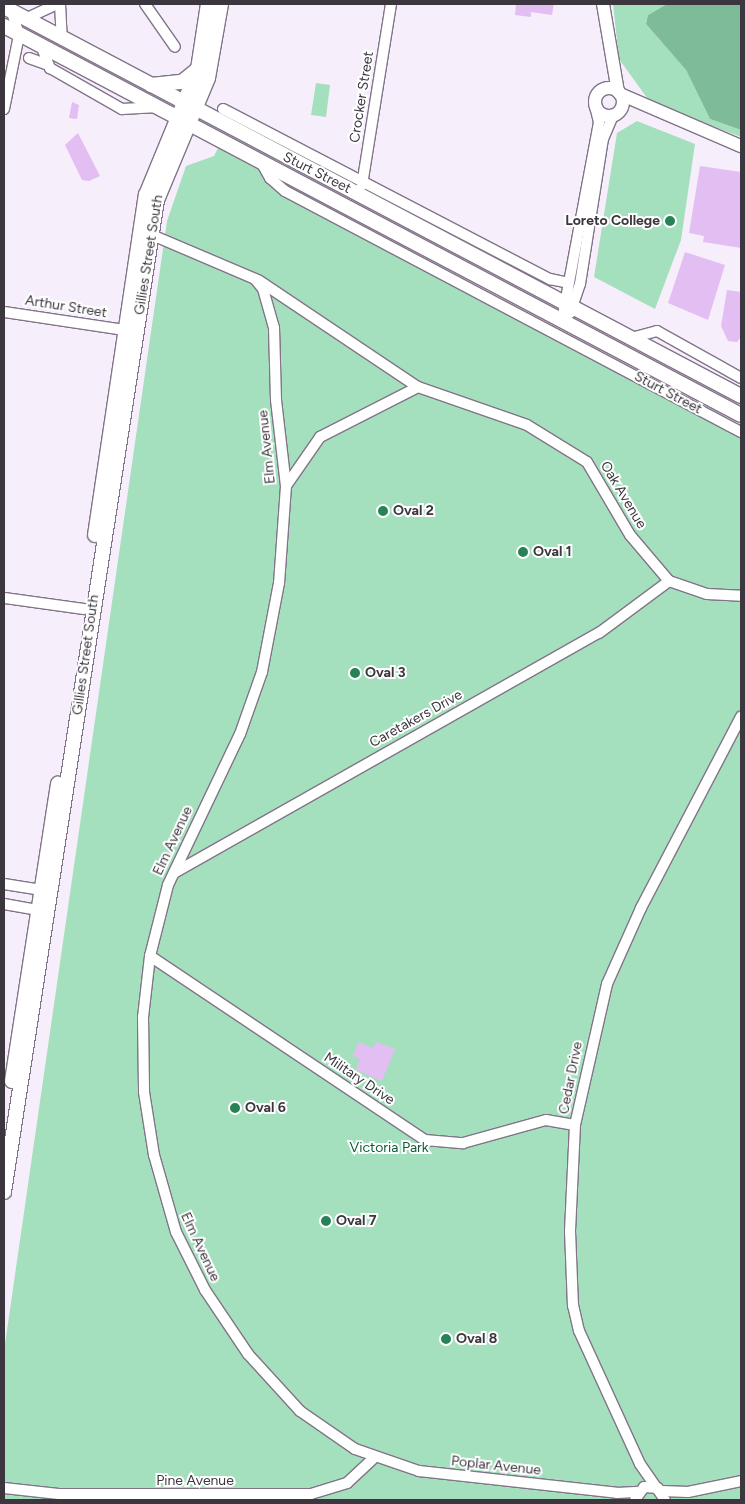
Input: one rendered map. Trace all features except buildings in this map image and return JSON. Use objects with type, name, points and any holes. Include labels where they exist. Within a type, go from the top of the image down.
[{"type":"main road","points":[[188,115],[198,69],[208,4]]},
{"type":"main road","points":[[188,115],[210,70],[221,4]]},
{"type":"main road","name":"Sturt Street","points":[[8,10],[144,84],[188,115],[260,160],[741,415]]},
{"type":"main road","name":"Sturt Street","points":[[5,27],[158,108],[188,115],[360,195],[741,396]]},
{"type":"main road","points":[[144,84],[174,85],[198,69]]},
{"type":"main road","name":"Gillies Street South","points":[[131,331],[162,182],[188,115]]},
{"type":"main road","name":"Gillies Street South","points":[[4,1191],[88,610],[131,331],[148,186],[188,115]]},
{"type":"main road","name":"Gillies Street South","points":[[4,1135],[44,911]]},
{"type":"street","points":[[24,19],[58,4],[62,38]]},
{"type":"street","points":[[145,4],[175,47]]},
{"type":"street","name":"Crocker Street","points":[[360,195],[391,4]]},
{"type":"street","points":[[564,321],[604,139],[614,115],[623,104],[609,57],[603,4]]},
{"type":"street","points":[[4,108],[12,55],[19,35],[8,10]]},
{"type":"street","points":[[5,27],[12,55]]},
{"type":"street","points":[[40,45],[48,65]]},
{"type":"street","points":[[569,305],[569,283],[599,122],[595,106],[609,57]]},
{"type":"street","points":[[29,58],[48,65],[125,110],[158,108]]},
{"type":"street","points":[[599,92],[609,88],[654,110],[741,146]]},
{"type":"street","points":[[595,106],[602,114],[614,115],[654,110]]},
{"type":"street","name":"Sturt Street","points":[[223,109],[363,179],[550,279],[569,283]]},
{"type":"street","name":"Sturt Street","points":[[260,160],[270,178],[285,191],[741,432]]},
{"type":"street","points":[[152,236],[255,279]]},
{"type":"street","name":"Oak Avenue","points":[[255,279],[418,387],[527,425],[587,462],[630,535],[669,581]]},
{"type":"street","name":"Elm Avenue","points":[[255,279],[264,291],[274,328],[276,400],[286,486],[279,583],[262,672],[240,734],[172,875],[150,956],[143,1017],[144,1092],[162,1186],[185,1254],[228,1326],[277,1388],[327,1432],[374,1458]]},
{"type":"street","name":"Arthur Street","points":[[4,312],[131,331]]},
{"type":"street","points":[[631,338],[657,331],[741,378]]},
{"type":"street","points":[[658,388],[666,376]]},
{"type":"street","points":[[286,486],[320,436],[418,387]]},
{"type":"street","points":[[669,581],[707,594],[741,596]]},
{"type":"street","name":"Caretakers Drive","points":[[172,875],[185,863],[599,633],[669,581]]},
{"type":"street","points":[[4,598],[88,610]]},
{"type":"street","name":"Cedar Drive","points":[[662,1493],[640,1464],[579,1331],[573,1306],[570,1240],[575,1125],[607,984],[641,908],[741,717]]},
{"type":"street","points":[[4,884],[47,891]]},
{"type":"street","points":[[4,904],[44,911]]},
{"type":"street","name":"Military Drive","points":[[150,956],[425,1140],[463,1143],[546,1120],[575,1125]]},
{"type":"street","name":"Pine Avenue","points":[[4,1488],[45,1494],[310,1494],[347,1483],[374,1458]]},
{"type":"street","name":"Poplar Avenue","points":[[374,1458],[438,1474],[617,1493],[662,1493]]},
{"type":"street","name":"Cedar Drive","points":[[638,1494],[640,1464]]},
{"type":"street","points":[[662,1493],[688,1492],[741,1481]]},
{"type":"street","points":[[673,1500],[688,1492]]},
{"type":"street","name":"Poplar Avenue","points":[[617,1493],[628,1500]]},
{"type":"green space","points":[[613,4],[667,4],[648,15],[646,24],[686,70],[710,119],[741,130],[741,137],[650,102],[619,59]]},
{"type":"green space","points":[[316,83],[330,85],[326,117],[311,115]]},
{"type":"green space","points":[[637,121],[695,144],[681,240],[655,309],[594,277],[617,133]]},
{"type":"green space","name":"Victoria Park","points":[[219,146],[259,168],[277,192],[741,434],[741,1500],[4,1500],[4,1351],[167,221],[186,166],[214,156]]},
{"type":"shaded area","points":[[667,4],[741,4],[741,130],[710,119],[686,70],[646,24],[648,15]]},
{"type":"place","name":"Loreto College","points":[[670,221]]},
{"type":"place","name":"Oval 2","points":[[383,511]]},
{"type":"place","name":"Oval 1","points":[[523,552]]},
{"type":"place","name":"Oval 3","points":[[355,673]]},
{"type":"place","name":"Oval 6","points":[[235,1108]]},
{"type":"place","name":"Oval 7","points":[[326,1221]]},
{"type":"place","name":"Oval 8","points":[[446,1339]]}]
